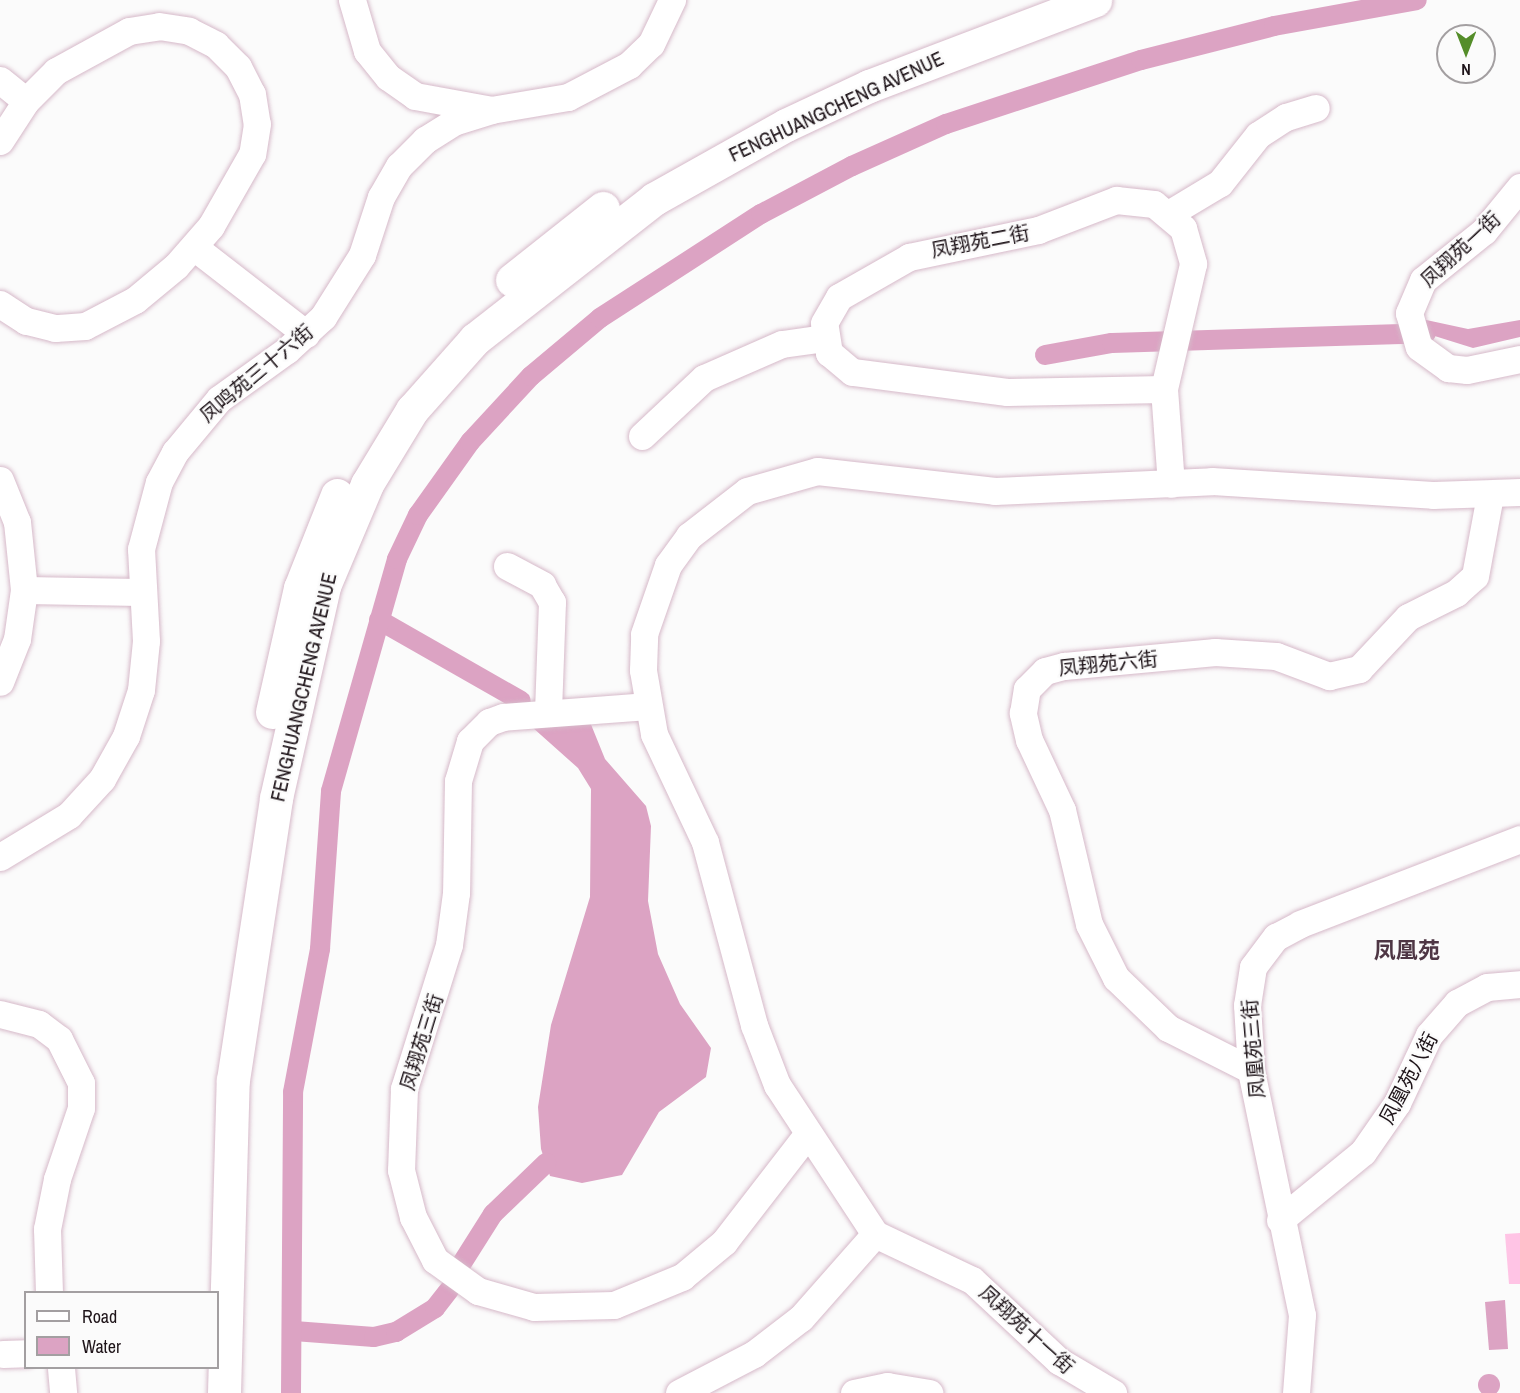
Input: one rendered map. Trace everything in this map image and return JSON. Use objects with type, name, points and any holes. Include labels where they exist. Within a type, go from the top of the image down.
[{"type":"main road","name":"FENGHUANGCHENG AVENUE","points":[[204,1291],[210,1108],[250,824],[300,588],[342,482],[375,428],[444,341],[558,240],[621,195],[804,92],[1030,0]]},
{"type":"main road","name":"FENGHUANGCHENG AVENUE","points":[[224,1393],[233,1080],[276,798],[324,586],[367,484],[412,410],[476,339],[654,199],[786,125],[869,86],[1095,0]]},
{"type":"main road","points":[[202,1393],[203,1369]]},
{"type":"street","points":[[352,0],[367,51],[388,77],[415,96],[491,110],[568,97],[621,71],[651,44],[672,0]]},
{"type":"street","points":[[0,141],[26,101],[65,65],[129,31],[159,26],[189,31],[216,45],[238,67],[252,94],[257,124],[247,163],[194,247],[135,300],[86,326],[55,328],[26,321],[0,304]]},
{"type":"street","points":[[0,80],[26,101]]},
{"type":"street","points":[[1171,484],[1164,389],[1171,341],[1193,264],[1187,237],[1170,213],[1220,183],[1258,135],[1286,117],[1316,108]]},
{"type":"street","name":"凤鸣苑三十六街","points":[[0,857],[69,815],[102,778],[126,736],[141,690],[146,641],[140,592],[148,515],[175,452],[219,399],[306,334],[351,277],[399,166],[432,135],[491,110]]},
{"type":"street","name":"凤翔苑一街","points":[[1520,187],[1484,231],[1423,280],[1413,296],[1413,334],[1432,360],[1449,368],[1467,370],[1520,359]]},
{"type":"street","name":"凤翔苑二街","points":[[824,338],[829,309],[839,297],[909,257],[1038,230],[1116,200],[1136,199],[1170,213]]},
{"type":"street","points":[[194,247],[306,334]]},
{"type":"street","points":[[642,436],[704,378],[782,344],[824,338],[834,358],[852,372],[903,381],[1007,392],[1164,389]]},
{"type":"street","points":[[679,1393],[754,1354],[801,1318],[875,1234],[806,1136],[764,1056],[705,842],[654,734],[648,706],[644,634],[668,566],[696,530],[747,491],[817,471],[995,491],[1271,482],[1490,495],[1520,492]]},
{"type":"street","points":[[0,480],[17,522],[24,590],[17,639],[0,682]]},
{"type":"street","name":"凤翔苑六街","points":[[1251,1070],[1168,1028],[1116,978],[1089,924],[1062,810],[1029,740],[1023,713],[1027,689],[1045,671],[1064,666],[1215,652],[1276,656],[1329,676],[1359,669],[1408,617],[1456,593],[1475,576],[1490,495]]},
{"type":"street","points":[[507,566],[542,585],[552,602],[548,712]]},
{"type":"street","points":[[24,590],[140,592]]},
{"type":"street","name":"凤翔苑三街","points":[[648,706],[548,712],[489,722],[470,741],[461,765],[453,924],[444,969],[407,1072],[402,1113],[403,1180],[426,1248],[455,1278],[510,1302],[561,1309],[628,1302],[682,1277],[724,1242],[806,1136]]},
{"type":"street","name":"凤凰苑三街","points":[[1296,1393],[1302,1315],[1280,1220],[1251,1070],[1248,980],[1261,950],[1276,937],[1520,839]]},
{"type":"street","name":"凤凰苑八街","points":[[1280,1220],[1364,1152],[1397,1103],[1428,1035],[1457,1002],[1487,987],[1520,984]]},
{"type":"street","points":[[0,1014],[39,1024],[59,1039],[81,1083],[81,1108],[57,1179],[47,1229],[48,1291]]},
{"type":"street","name":"凤翔苑十一街","points":[[875,1234],[972,1280],[1059,1361],[1113,1393]]},
{"type":"street","points":[[61,1369],[63,1393]]},
{"type":"street","points":[[854,1393],[887,1386],[928,1393]]},
{"type":"water","points":[[1417,318],[1468,329],[1520,320],[1520,337],[1473,348],[1425,333]]},
{"type":"water","points":[[590,722],[605,759],[646,806],[651,826],[648,901],[658,954],[680,1004],[711,1048],[706,1077],[659,1112],[622,1175],[582,1183],[550,1176],[541,1149],[538,1107],[551,1025],[590,897],[591,789],[578,768],[532,727]]},
{"type":"water","points":[[1505,1300],[1508,1349],[1489,1350],[1485,1302]]},
{"type":"water","points":[[1489,1374],[1497,1377],[1499,1381],[1497,1393],[1481,1393],[1478,1385],[1481,1377]]},
{"type":"building","points":[[1520,1233],[1520,1284],[1509,1284],[1505,1234]]},
{"type":"waterway","points":[[291,1393],[293,1092],[320,949],[331,791],[397,559],[418,515],[470,442],[531,376],[600,318],[761,214],[852,166],[946,124],[1141,60],[1274,26],[1417,0]]},
{"type":"waterway","points":[[1045,355],[1112,343],[1426,333]]},
{"type":"waterway","points":[[379,620],[521,701]]},
{"type":"waterway","points":[[462,1263],[493,1214],[546,1163]]},
{"type":"waterway","points":[[294,1331],[374,1337],[396,1332],[435,1308],[449,1290]]},
{"type":"district","name":"凤凰苑","points":[[1407,951]]}]
